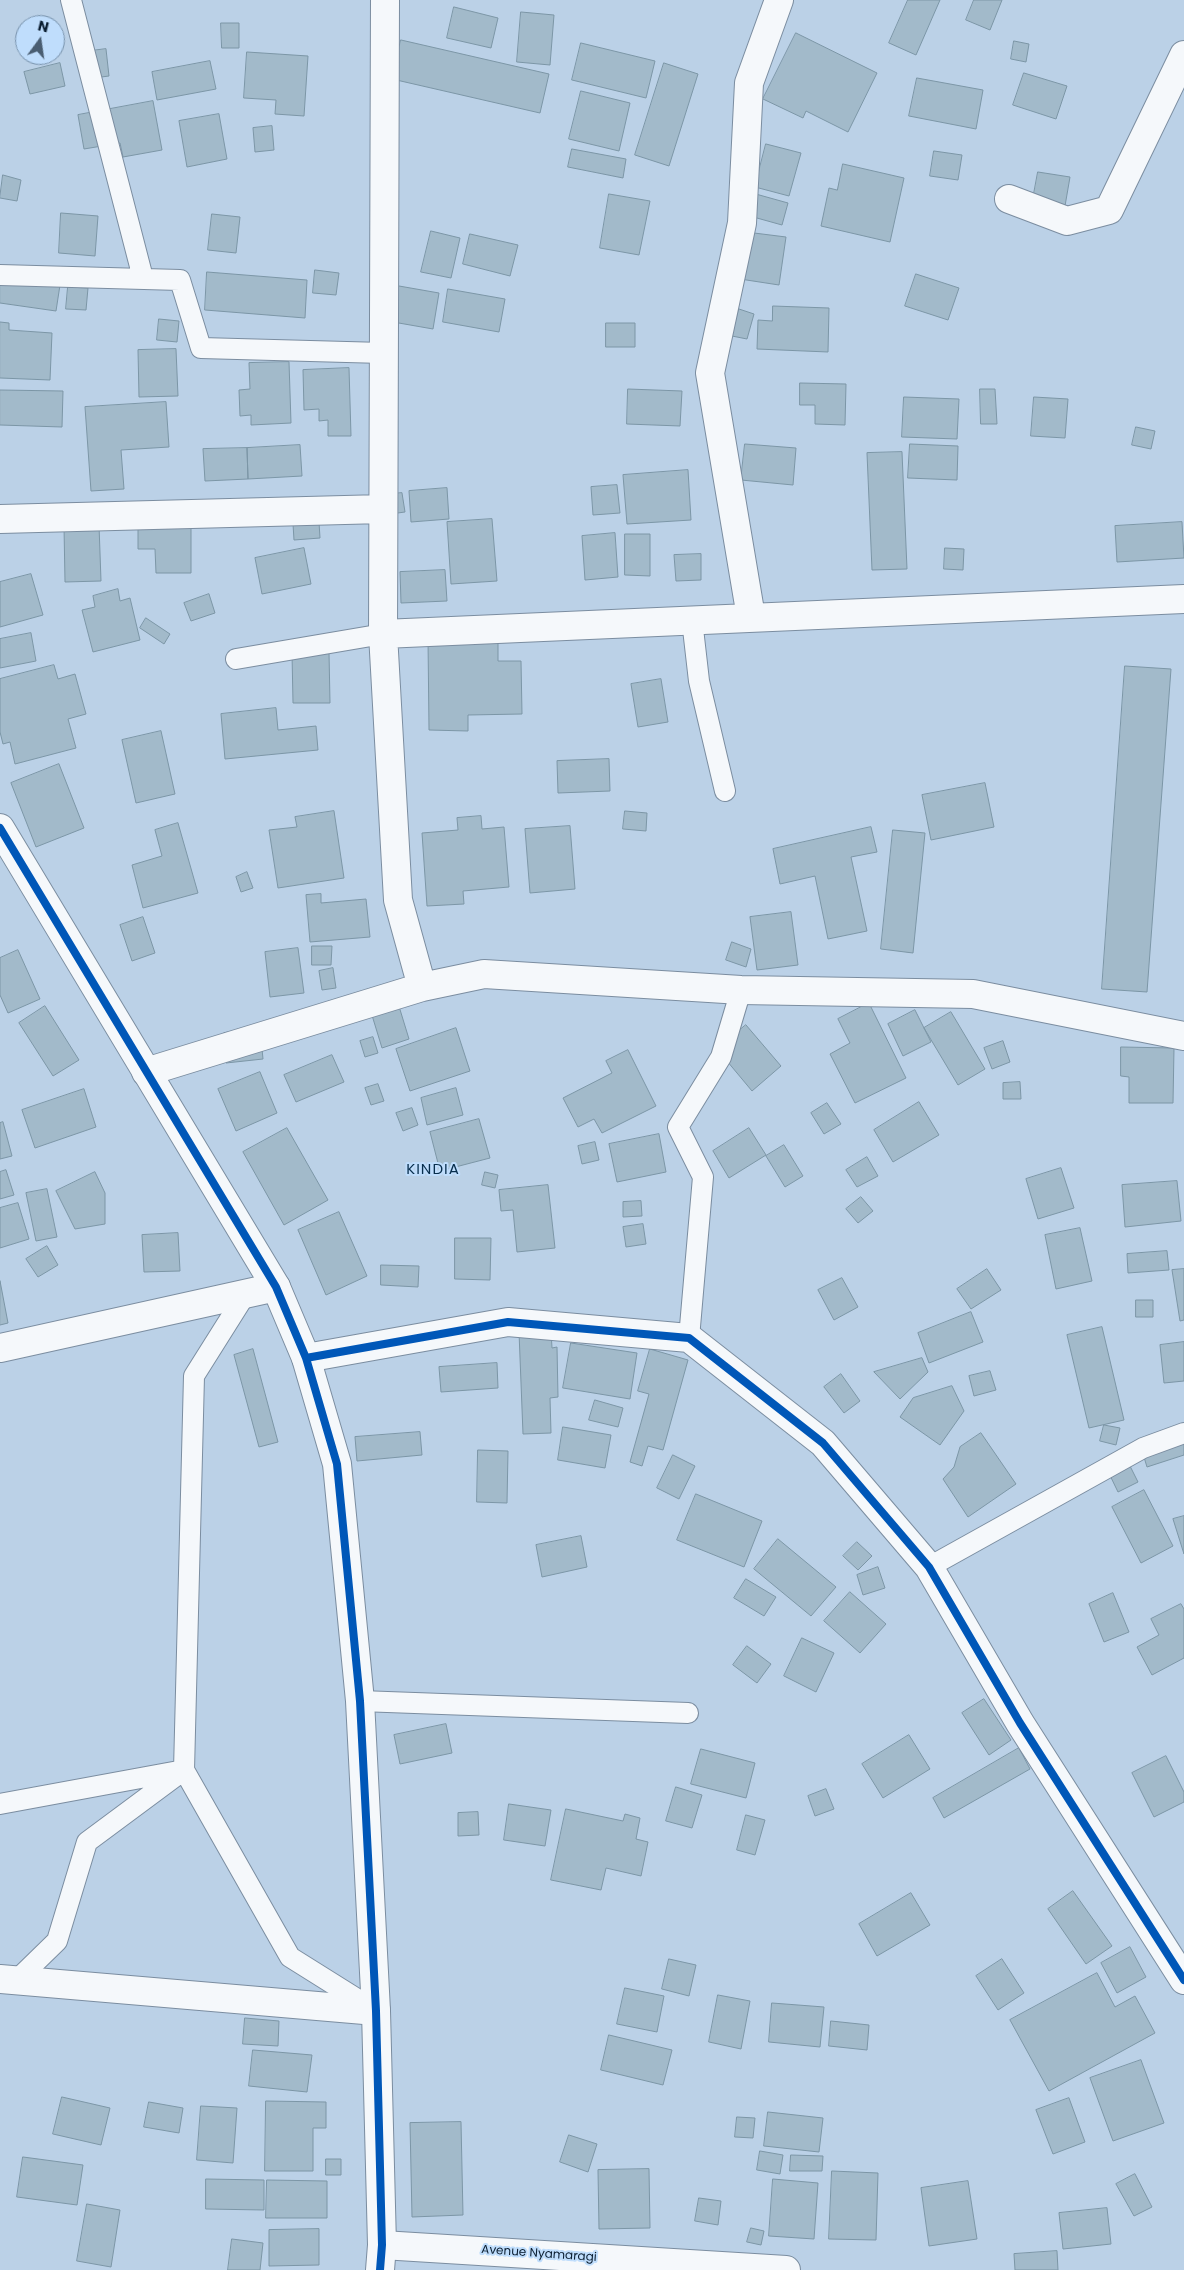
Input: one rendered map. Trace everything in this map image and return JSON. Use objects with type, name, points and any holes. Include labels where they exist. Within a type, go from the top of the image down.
[{"type":"street","points":[[385,0],[383,634],[398,900],[422,988]]},
{"type":"street","points":[[751,617],[710,373],[742,223],[749,83],[778,0]]},
{"type":"street","points":[[1009,199],[1067,221],[1109,210],[1184,55]]},
{"type":"street","points":[[0,519],[382,509]]},
{"type":"street","points":[[383,634],[1184,599]]},
{"type":"street","points":[[0,828],[276,1287],[306,1358],[337,1464],[360,1701],[376,2011],[381,2257]]},
{"type":"street","points":[[146,1072],[422,988],[484,974],[741,990],[973,994],[1184,1036]]},
{"type":"street","points":[[0,1348],[276,1287]]},
{"type":"street","points":[[306,1358],[508,1322],[690,1338],[823,1443],[929,1566],[1020,1722],[1184,1980]]},
{"type":"street","points":[[9,1980],[376,2011]]},
{"type":"street","name":"Avenue Nyamaragi","points":[[381,2257],[786,2270]]},
{"type":"lane","points":[[71,0],[143,278]]},
{"type":"lane","points":[[0,275],[180,280],[201,348],[383,353]]},
{"type":"lane","points":[[692,620],[700,681],[724,791]]},
{"type":"lane","points":[[236,659],[383,634]]},
{"type":"lane","points":[[690,1338],[703,1177],[678,1127],[721,1056],[741,990]]},
{"type":"lane","points":[[245,1295],[194,1376],[184,1770],[290,1957],[376,2011]]},
{"type":"lane","points":[[929,1566],[1143,1448],[1184,1433]]},
{"type":"lane","points":[[360,1701],[688,1713]]},
{"type":"lane","points":[[0,1804],[184,1770]]},
{"type":"lane","points":[[9,1980],[57,1941],[87,1842],[184,1770]]},
{"type":"building","points":[[908,0],[940,0],[916,55],[889,43]]},
{"type":"building","points":[[974,0],[1002,0],[990,30],[966,20]]},
{"type":"building","points":[[454,7],[498,18],[491,48],[447,38]]},
{"type":"building","points":[[521,12],[554,15],[550,65],[517,62]]},
{"type":"building","points":[[221,23],[239,23],[239,48],[222,48]]},
{"type":"building","points":[[796,33],[877,73],[848,132],[806,111],[803,118],[763,99]]},
{"type":"building","points":[[401,40],[549,74],[540,113],[392,79]]},
{"type":"building","points":[[1014,41],[1029,44],[1026,62],[1011,59]]},
{"type":"building","points":[[581,43],[655,61],[646,98],[572,80]]},
{"type":"building","points":[[106,49],[109,76],[86,79],[83,52]]},
{"type":"building","points":[[247,52],[308,56],[304,116],[275,114],[276,100],[244,98]]},
{"type":"building","points":[[210,61],[216,89],[157,100],[152,72]]},
{"type":"building","points":[[664,63],[698,74],[669,166],[635,155]]},
{"type":"building","points":[[52,65],[60,65],[65,86],[30,94],[24,72]]},
{"type":"building","points":[[1024,73],[1067,86],[1056,119],[1013,105]]},
{"type":"building","points":[[917,78],[983,90],[976,129],[909,116]]},
{"type":"building","points":[[581,91],[630,103],[619,151],[569,139]]},
{"type":"building","points":[[153,101],[162,150],[123,157],[120,143],[84,149],[78,115]]},
{"type":"building","points":[[219,114],[227,159],[187,167],[179,121]]},
{"type":"building","points":[[272,126],[274,150],[255,152],[253,128]]},
{"type":"building","points":[[766,144],[801,153],[789,196],[755,187]]},
{"type":"building","points":[[572,149],[626,159],[623,178],[568,167]]},
{"type":"building","points":[[934,151],[962,155],[958,180],[930,176]]},
{"type":"building","points":[[843,164],[904,178],[890,242],[821,226],[829,188],[837,190]]},
{"type":"building","points":[[1038,172],[1070,177],[1065,206],[1033,199]]},
{"type":"building","points":[[3,175],[21,180],[17,201],[0,198]]},
{"type":"building","points":[[745,191],[788,203],[782,225],[739,213]]},
{"type":"building","points":[[609,194],[650,201],[639,255],[600,248]]},
{"type":"building","points":[[61,213],[98,216],[95,256],[59,253]]},
{"type":"building","points":[[212,214],[240,217],[236,253],[208,250]]},
{"type":"building","points":[[431,231],[460,238],[451,278],[421,272]]},
{"type":"building","points":[[746,232],[786,237],[779,285],[740,279]]},
{"type":"building","points":[[470,234],[518,245],[510,276],[463,264]]},
{"type":"building","points":[[315,270],[339,273],[336,295],[313,293]]},
{"type":"building","points":[[207,272],[307,280],[305,318],[205,310]]},
{"type":"building","points":[[916,274],[959,288],[948,320],[905,306]]},
{"type":"building","points":[[0,276],[60,285],[56,311],[0,303]]},
{"type":"building","points":[[399,286],[439,293],[433,329],[393,322]]},
{"type":"building","points":[[68,287],[88,288],[86,310],[66,309]]},
{"type":"building","points":[[448,289],[505,299],[499,332],[443,322]]},
{"type":"building","points":[[773,306],[829,308],[828,352],[757,349],[758,320],[772,321]]},
{"type":"building","points":[[739,309],[754,314],[747,339],[732,336]]},
{"type":"building","points":[[159,319],[179,321],[177,342],[157,340]]},
{"type":"building","points":[[0,322],[9,323],[9,330],[52,333],[50,380],[0,378]]},
{"type":"building","points":[[606,323],[635,323],[635,347],[606,347]]},
{"type":"building","points":[[176,349],[178,396],[139,397],[138,350]]},
{"type":"building","points":[[289,362],[291,423],[251,425],[251,415],[240,416],[239,390],[250,389],[249,363]]},
{"type":"building","points":[[349,368],[351,436],[328,436],[328,420],[319,421],[319,409],[304,410],[303,370]]},
{"type":"building","points":[[800,383],[846,384],[845,425],[815,424],[815,405],[800,405]]},
{"type":"building","points":[[628,389],[682,391],[680,426],[627,424]]},
{"type":"building","points":[[980,389],[995,389],[997,424],[981,424]]},
{"type":"building","points":[[0,390],[63,391],[62,427],[0,425]]},
{"type":"building","points":[[904,397],[959,399],[957,439],[902,437]]},
{"type":"building","points":[[1034,397],[1068,399],[1065,438],[1031,436]]},
{"type":"building","points":[[166,402],[169,447],[121,450],[124,489],[91,491],[85,407]]},
{"type":"building","points":[[1136,427],[1155,431],[1151,449],[1132,445]]},
{"type":"building","points":[[745,444],[796,448],[793,485],[741,480]]},
{"type":"building","points":[[910,444],[958,446],[957,480],[908,478]]},
{"type":"building","points":[[300,445],[302,476],[248,479],[247,448]]},
{"type":"building","points":[[247,448],[248,479],[205,481],[203,449]]},
{"type":"building","points":[[902,452],[907,569],[872,570],[867,453]]},
{"type":"building","points":[[688,470],[691,520],[627,524],[623,475]]},
{"type":"building","points":[[617,485],[620,513],[593,515],[591,487]]},
{"type":"building","points":[[447,488],[449,519],[411,522],[409,491]]},
{"type":"building","points":[[402,493],[405,512],[383,515],[381,495]]},
{"type":"building","points":[[318,506],[320,538],[294,540],[292,508]]},
{"type":"building","points":[[492,519],[497,581],[451,584],[447,522]]},
{"type":"building","points":[[191,521],[191,573],[156,573],[155,549],[138,549],[138,522]]},
{"type":"building","points":[[1182,522],[1184,558],[1117,562],[1115,526]]},
{"type":"building","points":[[99,525],[101,581],[65,582],[64,526]]},
{"type":"building","points":[[615,533],[618,577],[585,580],[582,536]]},
{"type":"building","points":[[625,534],[650,534],[650,576],[625,575]]},
{"type":"building","points":[[304,548],[311,584],[262,594],[255,558]]},
{"type":"building","points":[[945,548],[964,549],[963,570],[944,569]]},
{"type":"building","points":[[701,554],[701,580],[676,581],[674,555]]},
{"type":"building","points":[[445,570],[447,601],[401,603],[400,572]]},
{"type":"building","points":[[31,574],[43,615],[0,627],[0,582]]},
{"type":"building","points":[[118,589],[120,601],[130,598],[140,640],[93,652],[82,610],[95,607],[93,596]]},
{"type":"building","points":[[209,594],[215,613],[191,621],[184,603]]},
{"type":"building","points":[[146,618],[170,634],[164,644],[140,628]]},
{"type":"building","points":[[31,633],[36,661],[0,668],[0,639]]},
{"type":"building","points":[[498,637],[498,661],[521,661],[522,714],[468,715],[468,731],[429,730],[428,638]]},
{"type":"building","points":[[329,652],[330,703],[293,703],[292,653]]},
{"type":"building","points":[[54,665],[58,679],[75,674],[86,714],[68,719],[76,748],[15,764],[10,742],[3,744],[0,732],[0,679]]},
{"type":"building","points":[[1125,666],[1171,669],[1147,992],[1102,989]]},
{"type":"building","points":[[661,679],[668,722],[638,727],[631,684]]},
{"type":"building","points":[[276,708],[278,730],[316,726],[318,750],[225,759],[221,714]]},
{"type":"building","points":[[161,731],[175,794],[136,803],[122,740]]},
{"type":"building","points":[[609,759],[610,791],[558,793],[557,761]]},
{"type":"building","points":[[59,764],[84,828],[36,847],[11,783]]},
{"type":"building","points":[[985,783],[994,827],[931,840],[922,795]]},
{"type":"building","points":[[334,811],[344,878],[278,888],[269,830],[297,827],[295,817]]},
{"type":"building","points":[[625,811],[647,813],[646,831],[623,829]]},
{"type":"building","points":[[481,816],[482,829],[504,827],[509,887],[463,891],[464,904],[427,906],[422,833],[458,830],[457,818]]},
{"type":"building","points":[[178,823],[198,893],[143,908],[132,865],[162,856],[155,830]]},
{"type":"building","points":[[570,826],[575,889],[530,893],[525,829]]},
{"type":"building","points":[[871,827],[877,852],[851,857],[867,931],[828,939],[815,876],[780,884],[773,849]]},
{"type":"building","points":[[893,830],[925,833],[913,953],[881,949]]},
{"type":"building","points":[[247,872],[253,888],[241,892],[236,877]]},
{"type":"building","points":[[321,894],[321,903],[366,899],[370,937],[310,942],[306,895]]},
{"type":"building","points":[[791,912],[798,965],[757,970],[750,917]]},
{"type":"building","points":[[143,917],[155,953],[132,961],[120,925]]},
{"type":"building","points":[[732,942],[751,949],[746,967],[726,960]]},
{"type":"building","points":[[312,946],[332,946],[331,965],[312,965]]},
{"type":"building","points":[[298,948],[304,993],[270,997],[265,952]]},
{"type":"building","points":[[18,950],[40,999],[8,1013],[0,995],[0,958]]},
{"type":"building","points":[[333,968],[336,988],[322,990],[319,971]]},
{"type":"building","points":[[398,1003],[409,1039],[382,1048],[371,1012]]},
{"type":"building","points":[[869,1003],[906,1078],[855,1103],[830,1054],[850,1043],[838,1019]]},
{"type":"building","points":[[45,1006],[79,1060],[53,1076],[19,1023]]},
{"type":"building","points":[[915,1010],[931,1042],[903,1056],[888,1024]]},
{"type":"building","points":[[951,1012],[985,1069],[958,1085],[924,1028]]},
{"type":"building","points":[[746,1025],[781,1066],[752,1091],[717,1049]]},
{"type":"building","points":[[456,1028],[470,1071],[410,1091],[396,1049]]},
{"type":"building","points":[[260,1029],[263,1059],[226,1063],[224,1033]]},
{"type":"building","points":[[373,1037],[378,1053],[365,1057],[360,1041]]},
{"type":"building","points":[[1003,1041],[1010,1062],[992,1069],[984,1048]]},
{"type":"building","points":[[1121,1047],[1174,1048],[1173,1103],[1129,1103],[1129,1077],[1121,1076]]},
{"type":"building","points":[[628,1050],[656,1106],[602,1133],[594,1119],[578,1127],[563,1098],[612,1073],[606,1061]]},
{"type":"building","points":[[332,1055],[344,1082],[296,1102],[284,1075]]},
{"type":"building","points":[[260,1072],[277,1113],[236,1131],[218,1089]]},
{"type":"building","points":[[1020,1082],[1021,1099],[1003,1099],[1003,1083]]},
{"type":"building","points":[[378,1084],[384,1101],[371,1105],[365,1088]]},
{"type":"building","points":[[456,1088],[463,1115],[427,1125],[421,1098]]},
{"type":"building","points":[[84,1089],[96,1127],[35,1148],[22,1110]]},
{"type":"building","points":[[919,1102],[939,1135],[893,1162],[874,1130]]},
{"type":"building","points":[[827,1103],[841,1124],[824,1134],[811,1113]]},
{"type":"building","points":[[412,1108],[418,1125],[403,1131],[396,1113]]},
{"type":"building","points":[[479,1119],[490,1158],[440,1171],[430,1132]]},
{"type":"building","points":[[3,1122],[12,1156],[0,1159],[0,1123]]},
{"type":"building","points":[[287,1128],[328,1200],[284,1225],[243,1152]]},
{"type":"building","points":[[749,1128],[766,1155],[729,1178],[713,1151]]},
{"type":"building","points":[[659,1134],[666,1172],[617,1182],[609,1144]]},
{"type":"building","points":[[595,1142],[599,1160],[582,1164],[578,1146]]},
{"type":"building","points":[[784,1145],[803,1176],[785,1187],[766,1156]]},
{"type":"building","points":[[867,1157],[878,1176],[857,1187],[846,1170]]},
{"type":"building","points":[[1061,1168],[1074,1208],[1038,1219],[1026,1179]]},
{"type":"building","points":[[6,1170],[14,1195],[0,1199],[0,1172]]},
{"type":"building","points":[[95,1172],[105,1193],[105,1224],[75,1229],[56,1191]]},
{"type":"building","points":[[485,1172],[498,1175],[495,1188],[482,1185]]},
{"type":"building","points":[[1177,1181],[1181,1221],[1125,1227],[1122,1185]]},
{"type":"building","points":[[548,1185],[555,1248],[517,1252],[513,1210],[501,1211],[499,1190]]},
{"type":"building","points":[[47,1189],[57,1237],[36,1241],[26,1193]]},
{"type":"building","points":[[861,1197],[873,1211],[858,1223],[846,1209]]},
{"type":"building","points":[[641,1201],[642,1216],[623,1217],[623,1202]]},
{"type":"building","points":[[18,1203],[29,1239],[0,1248],[0,1208]]},
{"type":"building","points":[[339,1212],[367,1276],[326,1295],[298,1230]]},
{"type":"building","points":[[643,1224],[646,1244],[626,1247],[623,1227]]},
{"type":"building","points":[[1080,1228],[1092,1281],[1056,1289],[1045,1235]]},
{"type":"building","points":[[178,1233],[180,1271],[144,1272],[142,1235]]},
{"type":"building","points":[[455,1238],[491,1238],[490,1280],[455,1279]]},
{"type":"building","points":[[47,1246],[58,1265],[38,1277],[26,1259]]},
{"type":"building","points":[[1167,1251],[1169,1270],[1128,1273],[1127,1254]]},
{"type":"building","points":[[381,1265],[419,1266],[418,1287],[381,1285]]},
{"type":"building","points":[[987,1269],[1001,1290],[971,1309],[957,1289]]},
{"type":"building","points":[[1184,1269],[1184,1320],[1180,1321],[1172,1270]]},
{"type":"building","points":[[842,1278],[858,1307],[834,1320],[818,1290]]},
{"type":"building","points":[[0,1281],[8,1323],[0,1325]]},
{"type":"building","points":[[1136,1300],[1153,1300],[1153,1317],[1136,1317]]},
{"type":"building","points":[[971,1312],[983,1342],[929,1363],[918,1333]]},
{"type":"building","points":[[1102,1327],[1124,1420],[1089,1428],[1067,1335]]},
{"type":"building","points":[[551,1331],[552,1348],[557,1347],[558,1397],[550,1398],[551,1433],[523,1434],[519,1332]]},
{"type":"building","points":[[1184,1342],[1184,1381],[1164,1383],[1160,1345]]},
{"type":"building","points":[[571,1343],[637,1353],[630,1399],[563,1388]]},
{"type":"building","points":[[253,1349],[278,1442],[259,1447],[234,1355]]},
{"type":"building","points":[[650,1349],[688,1360],[663,1450],[648,1446],[642,1466],[630,1462],[649,1394],[638,1391]]},
{"type":"building","points":[[922,1358],[928,1372],[900,1399],[874,1372]]},
{"type":"building","points":[[497,1363],[498,1388],[441,1392],[439,1367]]},
{"type":"building","points":[[990,1371],[996,1390],[974,1396],[969,1376]]},
{"type":"building","points":[[841,1374],[860,1401],[844,1413],[824,1387]]},
{"type":"building","points":[[952,1386],[964,1411],[940,1445],[900,1417],[913,1398]]},
{"type":"building","points":[[595,1400],[623,1408],[618,1427],[589,1420]]},
{"type":"building","points":[[1104,1425],[1120,1428],[1116,1445],[1100,1441]]},
{"type":"building","points":[[563,1427],[611,1435],[605,1468],[558,1460]]},
{"type":"building","points":[[1184,1430],[1184,1455],[1147,1467],[1140,1444]]},
{"type":"building","points":[[420,1432],[422,1455],[357,1461],[355,1437]]},
{"type":"building","points":[[981,1433],[1016,1484],[968,1517],[943,1479],[954,1467],[960,1447]]},
{"type":"building","points":[[478,1450],[508,1451],[507,1503],[477,1502]]},
{"type":"building","points":[[1124,1454],[1138,1482],[1118,1492],[1104,1463]]},
{"type":"building","points":[[673,1455],[695,1466],[679,1499],[657,1488]]},
{"type":"building","points":[[1144,1490],[1173,1546],[1141,1563],[1112,1507]]},
{"type":"building","points":[[696,1494],[762,1521],[744,1567],[677,1540]]},
{"type":"building","points":[[1184,1516],[1184,1554],[1173,1519]]},
{"type":"building","points":[[581,1536],[587,1567],[542,1577],[536,1545]]},
{"type":"building","points":[[778,1539],[836,1587],[811,1616],[754,1569]]},
{"type":"building","points":[[857,1542],[872,1556],[858,1570],[843,1556]]},
{"type":"building","points":[[878,1567],[885,1588],[863,1595],[857,1575]]},
{"type":"building","points":[[746,1579],[776,1597],[764,1616],[734,1598]]},
{"type":"building","points":[[850,1592],[886,1624],[860,1653],[824,1621]]},
{"type":"building","points":[[1113,1593],[1129,1632],[1104,1642],[1089,1604]]},
{"type":"building","points":[[1181,1604],[1184,1609],[1184,1658],[1152,1675],[1137,1647],[1159,1635],[1151,1619]]},
{"type":"building","points":[[802,1638],[834,1653],[816,1692],[784,1676]]},
{"type":"building","points":[[747,1646],[771,1664],[757,1683],[733,1665]]},
{"type":"building","points":[[984,1699],[1011,1740],[989,1755],[962,1713]]},
{"type":"building","points":[[446,1724],[452,1753],[400,1764],[394,1735]]},
{"type":"building","points":[[909,1735],[930,1769],[883,1798],[862,1764]]},
{"type":"building","points":[[1019,1748],[1030,1769],[944,1818],[933,1798]]},
{"type":"building","points":[[701,1749],[755,1763],[746,1798],[691,1784]]},
{"type":"building","points":[[1166,1756],[1184,1792],[1184,1802],[1154,1817],[1132,1773]]},
{"type":"building","points":[[676,1787],[702,1795],[692,1828],[666,1821]]},
{"type":"building","points":[[826,1789],[834,1809],[815,1816],[808,1796]]},
{"type":"building","points":[[509,1804],[551,1810],[545,1846],[504,1840]]},
{"type":"building","points":[[566,1809],[623,1821],[625,1814],[640,1818],[636,1839],[648,1842],[641,1876],[606,1868],[601,1890],[551,1880]]},
{"type":"building","points":[[478,1812],[479,1835],[458,1836],[458,1813]]},
{"type":"building","points":[[746,1815],[765,1820],[755,1855],[737,1850]]},
{"type":"building","points":[[1073,1891],[1112,1946],[1086,1964],[1048,1909]]},
{"type":"building","points":[[911,1893],[930,1925],[877,1956],[859,1924]]},
{"type":"building","points":[[1130,1947],[1146,1977],[1117,1993],[1101,1963]]},
{"type":"building","points":[[669,1959],[696,1965],[689,1996],[662,1989]]},
{"type":"building","points":[[1002,1959],[1024,1993],[998,2010],[976,1976]]},
{"type":"building","points":[[1097,1973],[1115,2007],[1135,1996],[1155,2033],[1049,2091],[1010,2020]]},
{"type":"building","points":[[625,1988],[664,1996],[657,2032],[617,2024]]},
{"type":"building","points":[[718,1995],[750,2001],[741,2049],[709,2042]]},
{"type":"building","points":[[772,2003],[824,2007],[820,2047],[769,2042]]},
{"type":"building","points":[[245,2018],[279,2021],[278,2046],[243,2044]]},
{"type":"building","points":[[831,2021],[869,2025],[867,2050],[829,2046]]},
{"type":"building","points":[[609,2035],[672,2050],[663,2085],[601,2070]]},
{"type":"building","points":[[253,2050],[312,2055],[307,2092],[249,2086]]},
{"type":"building","points":[[1141,2060],[1164,2123],[1113,2141],[1090,2078]]},
{"type":"building","points":[[62,2097],[110,2108],[101,2145],[53,2134]]},
{"type":"building","points":[[1069,2098],[1085,2142],[1053,2154],[1036,2110]]},
{"type":"building","points":[[266,2101],[326,2102],[326,2128],[313,2128],[313,2171],[265,2171]]},
{"type":"building","points":[[149,2102],[183,2108],[179,2133],[144,2127]]},
{"type":"building","points":[[201,2106],[237,2108],[233,2163],[197,2160]]},
{"type":"building","points":[[768,2112],[823,2118],[819,2152],[764,2146]]},
{"type":"building","points":[[737,2117],[755,2118],[753,2138],[735,2137]]},
{"type":"building","points":[[461,2122],[463,2215],[412,2217],[410,2123]]},
{"type":"building","points":[[569,2135],[597,2144],[588,2172],[560,2162]]},
{"type":"building","points":[[760,2151],[783,2155],[780,2174],[757,2170]]},
{"type":"building","points":[[791,2155],[823,2156],[822,2171],[790,2171]]},
{"type":"building","points":[[23,2157],[83,2165],[77,2205],[17,2197]]},
{"type":"building","points":[[326,2159],[341,2159],[341,2175],[326,2175]]},
{"type":"building","points":[[649,2169],[650,2228],[599,2229],[598,2170]]},
{"type":"building","points":[[832,2171],[878,2173],[876,2240],[829,2239]]},
{"type":"building","points":[[1135,2174],[1152,2207],[1134,2216],[1116,2184]]},
{"type":"building","points":[[206,2179],[264,2180],[264,2210],[206,2209]]},
{"type":"building","points":[[773,2179],[818,2183],[814,2239],[769,2236]]},
{"type":"building","points":[[267,2180],[327,2181],[327,2218],[266,2218]]},
{"type":"building","points":[[968,2181],[977,2239],[929,2246],[921,2188]]},
{"type":"building","points":[[699,2198],[721,2201],[718,2225],[695,2221]]},
{"type":"building","points":[[87,2204],[120,2210],[111,2267],[77,2261]]},
{"type":"building","points":[[1107,2208],[1111,2244],[1063,2249],[1059,2213]]},
{"type":"building","points":[[751,2228],[764,2231],[761,2245],[747,2242]]},
{"type":"building","points":[[319,2229],[319,2265],[269,2266],[269,2230]]},
{"type":"building","points":[[232,2239],[263,2243],[260,2270],[228,2270]]},
{"type":"building","points":[[1057,2251],[1058,2270],[1015,2270],[1014,2254]]},
{"type":"cycle path","points":[[0,828],[276,1287],[306,1358],[337,1464],[360,1701],[376,2011],[382,2245],[380,2270]]},
{"type":"cycle path","points":[[306,1358],[508,1322],[689,1338],[823,1443],[929,1567],[1020,1723],[1184,1980]]},
{"type":"district","name":"KINDIA","points":[[433,1170]]}]
